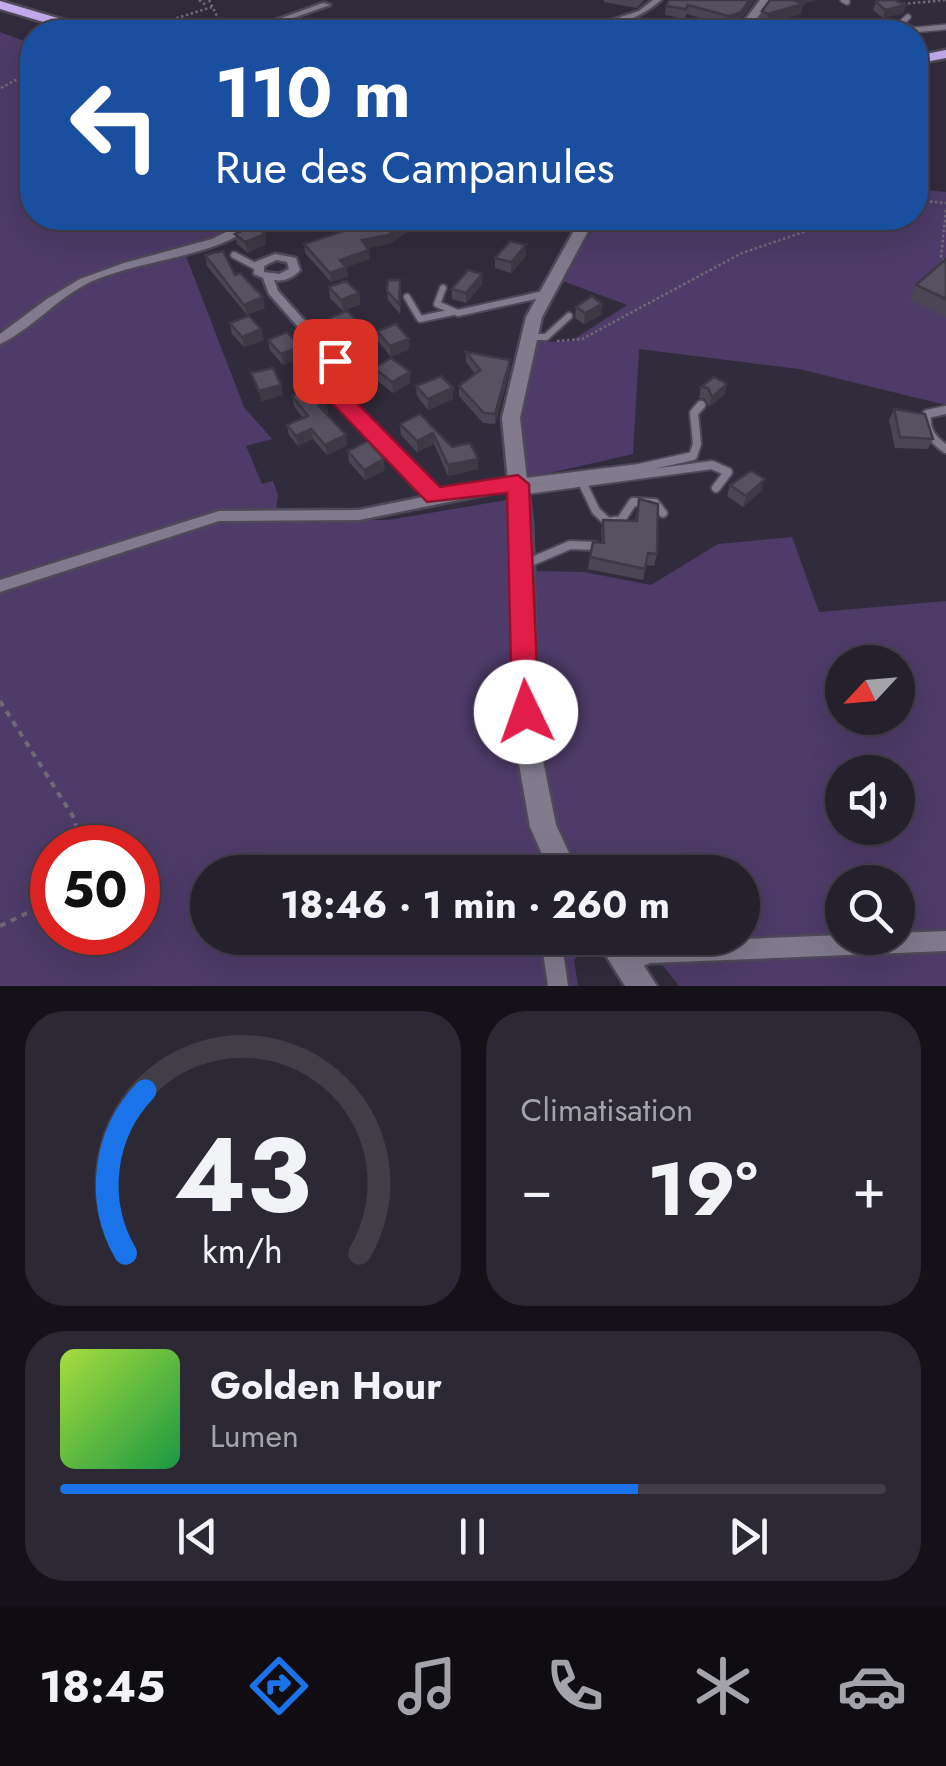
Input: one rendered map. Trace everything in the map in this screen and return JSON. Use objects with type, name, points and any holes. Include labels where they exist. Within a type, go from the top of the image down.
[{"type":"highway","points":[[0,5],[50,20]]},
{"type":"main road","points":[[750,20],[766,0]]},
{"type":"main road","points":[[551,855],[536,796],[528,741],[523,563],[511,418],[544,294],[581,230]]},
{"type":"street","points":[[619,20],[642,13],[657,0]]},
{"type":"street","points":[[282,20],[326,5]]},
{"type":"street","points":[[0,340],[84,282],[213,244],[238,230]]},
{"type":"street","points":[[268,278],[286,276],[294,270],[294,262],[275,257],[257,267],[268,278],[273,292],[335,361],[333,388],[338,396],[421,486],[443,498]]},
{"type":"street","points":[[0,586],[219,516],[358,516],[518,487]]},
{"type":"street","points":[[634,974],[650,953],[946,941]]},
{"type":"street","points":[[553,955],[558,986]]},
{"type":"lane","points":[[234,255],[257,267]]},
{"type":"lane","points":[[443,288],[436,304],[453,312]]},
{"type":"lane","points":[[407,297],[420,319],[544,294]]},
{"type":"lane","points":[[535,337],[568,322],[569,316]]},
{"type":"lane","points":[[518,487],[693,456],[697,444],[694,413],[701,405]]},
{"type":"lane","points":[[946,410],[927,414],[926,420],[931,438],[946,449]]},
{"type":"lane","points":[[518,487],[583,484],[719,465],[728,476],[716,488]]},
{"type":"lane","points":[[583,484],[596,511],[608,522],[620,520],[623,510],[633,502],[656,504],[664,513]]},
{"type":"lane","points":[[523,563],[570,546],[596,546]]},
{"type":"path","points":[[199,0],[212,7]]},
{"type":"path","points":[[209,0],[219,20]]},
{"type":"path","points":[[892,5],[946,0]]},
{"type":"path","points":[[174,20],[212,7]]},
{"type":"path","points":[[946,210],[940,256],[946,263]]},
{"type":"path","points":[[535,337],[582,339],[742,253],[810,230]]},
{"type":"path","points":[[0,701],[76,825]]},
{"type":"path","points":[[0,926],[30,912]]},
{"type":"shaded area","points":[[0,32],[20,40],[20,230],[232,230],[184,251],[244,407],[272,439],[246,446],[262,484],[273,481],[278,495],[275,521],[388,520],[531,496],[537,571],[584,572],[651,585],[718,544],[792,537],[819,612],[946,601],[946,986],[679,986],[654,955],[760,955],[760,855],[190,855],[190,955],[579,955],[574,960],[578,986],[0,986]]},
{"type":"shaded area","points":[[928,190],[946,192],[946,405],[799,369],[639,349],[633,454],[528,478],[517,417],[534,342],[571,341],[627,305],[560,280],[592,231],[928,230]]},
{"type":"building","points":[[669,0],[750,0],[740,13],[728,16],[688,5],[686,9],[666,6]]},
{"type":"building","points":[[770,0],[803,4],[768,14],[762,11]]},
{"type":"building","points":[[876,2],[906,5],[885,10]]},
{"type":"building","points":[[260,230],[265,234],[245,242],[235,234]]},
{"type":"building","points":[[346,230],[396,230],[362,240],[369,250],[340,260],[346,267],[330,273],[304,244]]},
{"type":"building","points":[[510,241],[526,245],[511,262],[495,258]]},
{"type":"building","points":[[223,251],[235,275],[240,273],[263,297],[244,305],[205,255]]},
{"type":"building","points":[[946,259],[946,299],[916,285]]},
{"type":"building","points":[[468,270],[482,274],[466,293],[452,289]]},
{"type":"building","points":[[388,280],[400,280],[399,304],[387,291]]},
{"type":"building","points":[[346,281],[359,293],[341,300],[329,287]]},
{"type":"building","points":[[592,296],[602,304],[585,313],[576,307]]},
{"type":"building","points":[[347,311],[361,325],[343,332],[329,318]]},
{"type":"building","points":[[249,316],[261,329],[242,337],[230,323]]},
{"type":"building","points":[[396,324],[409,339],[390,346],[377,331]]},
{"type":"building","points":[[287,332],[300,347],[281,354],[268,340]]},
{"type":"building","points":[[466,352],[510,360],[495,414],[484,413],[459,386],[480,370]]},
{"type":"building","points":[[391,358],[410,372],[392,382],[374,368]]},
{"type":"building","points":[[273,368],[281,385],[259,391],[251,373]]},
{"type":"building","points":[[441,376],[453,388],[428,399],[416,386]]},
{"type":"building","points":[[714,377],[727,384],[712,397],[708,388],[701,387]]},
{"type":"building","points":[[312,387],[326,403],[319,406],[346,435],[325,445],[311,429],[296,436],[287,425],[308,416],[292,396]]},
{"type":"building","points":[[894,409],[925,414],[933,439],[900,437]]},
{"type":"building","points":[[420,414],[452,447],[470,443],[478,459],[448,465],[433,433],[417,441],[400,424]]},
{"type":"building","points":[[368,441],[384,459],[364,470],[348,451]]},
{"type":"building","points":[[751,471],[765,479],[746,496],[730,485]]},
{"type":"building","points":[[639,499],[658,504],[657,554],[648,553],[645,569],[590,557],[593,542],[604,543],[603,520],[637,521]]},
{"type":"route","points":[[335,361],[338,371],[333,388],[338,396],[421,486],[435,496],[452,497],[518,484],[526,712]]}]
